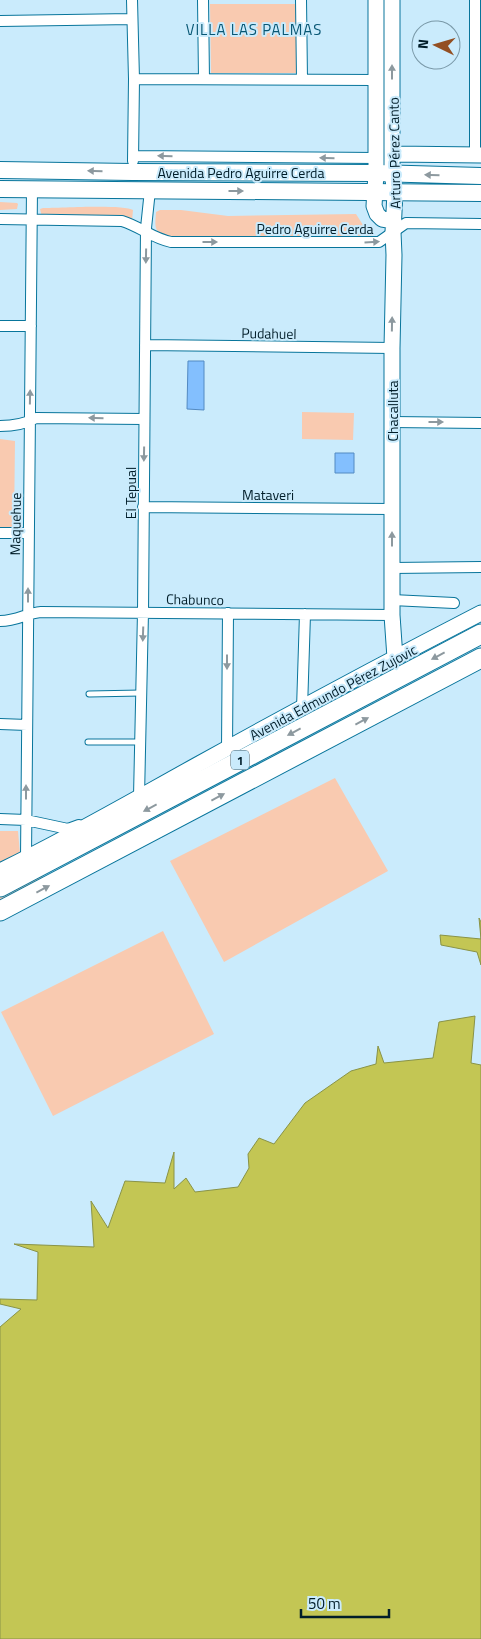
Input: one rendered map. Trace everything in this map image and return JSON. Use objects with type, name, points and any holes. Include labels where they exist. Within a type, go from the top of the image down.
[{"type":"highway","name":"Avenida Edmundo Pérez Zujovic","points":[[0,887],[481,634]]},
{"type":"highway","name":"1","points":[[0,912],[481,658]]},
{"type":"main road","name":"Arturo Pérez Canto","points":[[376,0],[376,80],[382,168],[395,192],[394,227]]},
{"type":"main road","name":"Arturo Pérez Canto","points":[[392,0],[392,154],[382,168],[374,192],[374,206],[377,214],[394,227]]},
{"type":"main road","points":[[392,154],[478,155]]},
{"type":"main road","name":"Avenida Pedro Aguirre Cerda","points":[[0,170],[133,164],[175,172],[382,168],[481,176]]},
{"type":"main road","points":[[150,190],[159,180],[175,172]]},
{"type":"main road","name":"Avenida Pedro Aguirre Cerda","points":[[0,189],[481,193]]},
{"type":"main road","name":"Chacalluta","points":[[394,227],[392,608],[395,658]]},
{"type":"main road","name":"Avenida Edmundo Pérez Zujovic","points":[[0,871],[106,816],[481,613]]},
{"type":"street","points":[[132,0],[134,79],[133,164]]},
{"type":"street","points":[[203,0],[204,79]]},
{"type":"street","points":[[301,0],[302,79]]},
{"type":"street","points":[[475,0],[478,65],[478,155]]},
{"type":"street","points":[[0,21],[132,19]]},
{"type":"street","points":[[134,79],[376,80]]},
{"type":"street","name":"Avenida Pedro Aguirre Cerda","points":[[133,164],[382,168]]},
{"type":"street","name":"Maquehue","points":[[26,858],[32,190]]},
{"type":"street","name":"El Tepual","points":[[139,797],[143,612],[146,232],[150,190]]},
{"type":"street","name":"Pedro Aguirre Cerda","points":[[0,219],[116,221],[134,225],[157,239],[171,242],[379,242],[394,227],[406,223],[481,224]]},
{"type":"street","points":[[0,326],[31,326]]},
{"type":"street","name":"Pudahuel","points":[[145,345],[392,348]]},
{"type":"street","points":[[0,426],[13,426],[36,418],[144,419]]},
{"type":"street","points":[[392,422],[481,422]]},
{"type":"street","name":"Mataveri","points":[[144,507],[392,509]]},
{"type":"street","points":[[0,533],[28,533]]},
{"type":"street","points":[[392,568],[481,567]]},
{"type":"street","points":[[392,608],[454,604]]},
{"type":"street","name":"Chabunco","points":[[0,621],[10,621],[28,616],[34,612],[305,614],[392,608]]},
{"type":"street","points":[[227,749],[228,613]]},
{"type":"street","points":[[302,709],[305,614]]},
{"type":"street","points":[[0,724],[27,725]]},
{"type":"street","points":[[0,819],[26,820],[68,829],[106,816]]},
{"type":"lane","points":[[89,694],[141,693]]},
{"type":"lane","points":[[88,742],[140,742]]},
{"type":"shaded area","points":[[210,4],[297,4],[297,73],[211,73]]},
{"type":"shaded area","points":[[0,202],[17,203],[17,209],[0,210]]},
{"type":"shaded area","points":[[117,207],[133,210],[132,221],[42,217],[40,209]]},
{"type":"shaded area","points":[[160,210],[181,210],[228,216],[356,214],[374,237],[170,237],[156,229],[156,212]]},
{"type":"shaded area","points":[[302,412],[354,413],[353,440],[302,439]]},
{"type":"shaded area","points":[[0,439],[15,441],[14,527],[0,527]]},
{"type":"shaded area","points":[[335,778],[388,871],[224,962],[170,861]]},
{"type":"shaded area","points":[[0,831],[18,831],[20,854],[45,879],[0,903]]},
{"type":"shaded area","points":[[479,918],[481,922],[481,939]]},
{"type":"shaded area","points":[[163,931],[214,1034],[53,1116],[1,1012]]},
{"type":"shaded area","points":[[440,935],[481,939],[481,965],[477,952],[441,945]]},
{"type":"shaded area","points":[[475,1016],[471,1063],[481,1065],[481,1639],[0,1639],[0,1327],[21,1309],[0,1304],[0,1299],[37,1300],[38,1252],[14,1244],[94,1247],[91,1201],[108,1228],[125,1181],[165,1183],[174,1152],[174,1189],[186,1178],[195,1192],[238,1187],[249,1168],[248,1154],[259,1138],[274,1144],[305,1103],[351,1071],[376,1064],[378,1046],[384,1063],[433,1058],[439,1022]]},
{"type":"building","points":[[188,361],[204,361],[204,410],[187,409]]},
{"type":"building","points":[[335,453],[354,453],[354,473],[335,473]]},
{"type":"district","name":"VILLA LAS PALMAS","points":[[254,29]]}]
